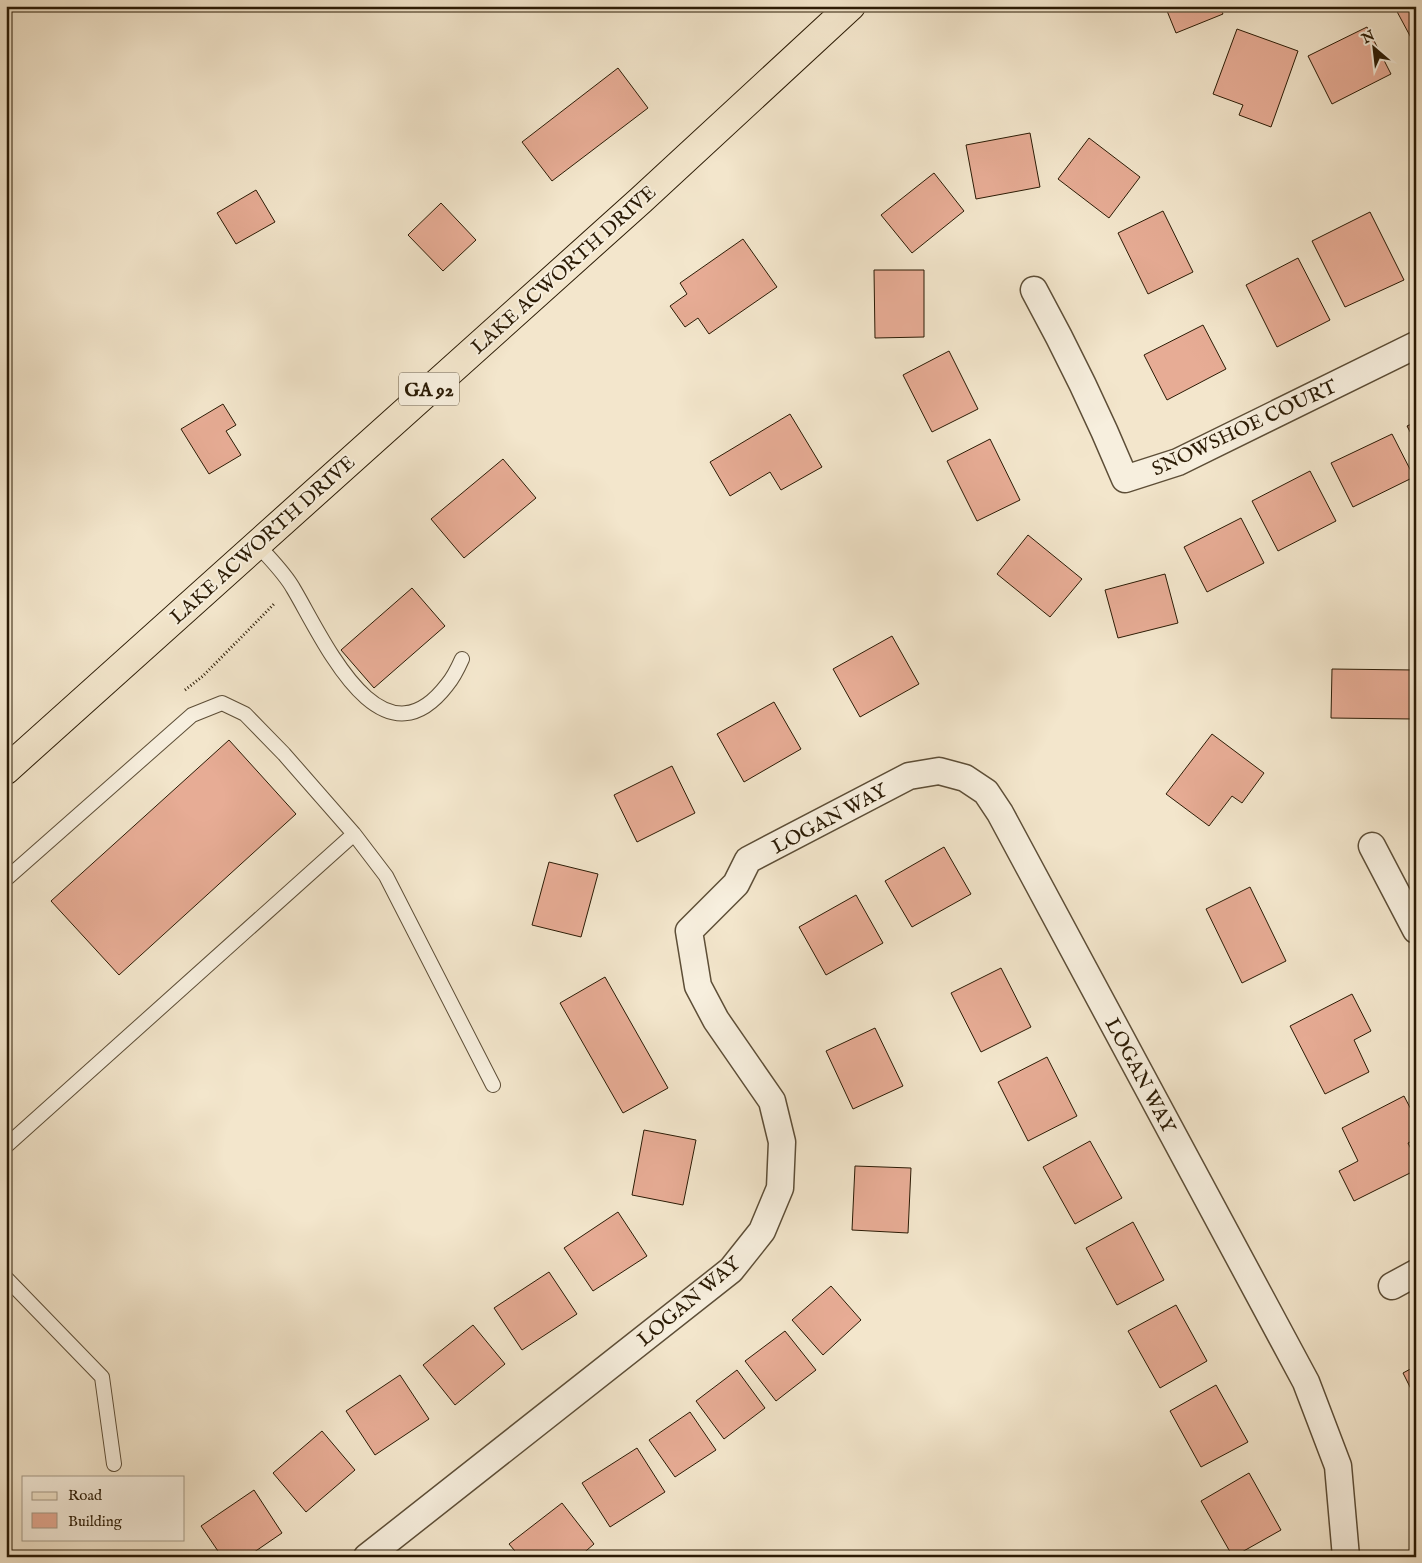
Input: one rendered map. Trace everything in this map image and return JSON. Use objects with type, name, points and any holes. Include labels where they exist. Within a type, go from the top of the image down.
[{"type":"main road","name":"LAKE ACWORTH DRIVE","points":[[6,770],[641,200],[851,6]]},
{"type":"street","name":"SNOWSHOE COURT","points":[[1034,290],[1080,376],[1125,479],[1178,462],[1416,345]]},
{"type":"street","name":"LOGAN WAY","points":[[367,1557],[731,1270],[762,1230],[780,1188],[782,1142],[772,1101],[716,1020],[698,986],[689,931],[736,884],[748,860],[909,776],[939,771],[965,778],[986,792],[1000,813],[1306,1382],[1338,1466],[1346,1557]]},
{"type":"street","points":[[1372,846],[1416,930]]},
{"type":"street","points":[[1392,1286],[1416,1273]]},
{"type":"lane","points":[[257,544],[292,586],[334,662],[359,692],[376,706],[400,715],[423,708],[447,686],[462,659]]},
{"type":"lane","points":[[6,880],[192,715],[222,703],[245,714],[284,754],[354,834],[386,876],[494,1085]]},
{"type":"lane","points":[[6,1146],[354,834]]},
{"type":"lane","points":[[6,1278],[102,1377],[114,1464]]},
{"type":"building","points":[[1165,6],[1219,6],[1223,14],[1176,33]]},
{"type":"building","points":[[1394,6],[1416,6],[1416,47]]},
{"type":"building","points":[[1367,27],[1391,74],[1332,104],[1308,56]]},
{"type":"building","points":[[1237,29],[1298,51],[1271,127],[1239,115],[1243,105],[1213,94]]},
{"type":"building","points":[[618,68],[648,108],[552,181],[522,142]]},
{"type":"building","points":[[1030,133],[1040,187],[976,199],[966,145]]},
{"type":"building","points":[[1089,138],[1140,177],[1109,218],[1058,179]]},
{"type":"building","points":[[934,173],[964,211],[912,253],[881,215]]},
{"type":"building","points":[[256,190],[275,222],[236,244],[217,213]]},
{"type":"building","points":[[441,203],[476,240],[443,271],[408,235]]},
{"type":"building","points":[[1163,211],[1193,272],[1148,294],[1118,233]]},
{"type":"building","points":[[1370,212],[1404,280],[1345,307],[1312,241]]},
{"type":"building","points":[[743,239],[777,287],[709,334],[698,318],[685,327],[670,306],[687,294],[680,283]]},
{"type":"building","points":[[1298,258],[1330,320],[1277,347],[1246,285]]},
{"type":"building","points":[[874,270],[924,270],[924,337],[875,338]]},
{"type":"building","points":[[1203,325],[1226,369],[1167,400],[1144,355]]},
{"type":"building","points":[[949,351],[978,409],[932,432],[903,375]]},
{"type":"building","points":[[223,404],[236,425],[226,431],[241,455],[209,474],[181,429]]},
{"type":"building","points":[[790,414],[822,467],[781,490],[770,472],[730,496],[710,462]]},
{"type":"building","points":[[1416,422],[1416,443],[1407,426]]},
{"type":"building","points":[[1392,434],[1414,477],[1353,507],[1331,463]]},
{"type":"building","points":[[990,439],[1020,500],[977,521],[947,461]]},
{"type":"building","points":[[503,459],[536,498],[464,558],[431,519]]},
{"type":"building","points":[[1310,471],[1336,521],[1278,551],[1252,501]]},
{"type":"building","points":[[1241,518],[1264,563],[1207,592],[1184,547]]},
{"type":"building","points":[[1028,535],[1082,579],[1050,617],[997,574]]},
{"type":"building","points":[[1165,574],[1178,623],[1118,638],[1105,590]]},
{"type":"building","points":[[412,588],[445,626],[374,688],[341,650]]},
{"type":"building","points":[[892,636],[919,684],[860,717],[833,669]]},
{"type":"building","points":[[1332,669],[1414,670],[1413,719],[1331,718]]},
{"type":"building","points":[[774,702],[801,749],[744,782],[717,734]]},
{"type":"building","points":[[1212,734],[1264,773],[1242,803],[1232,796],[1209,826],[1166,794]]},
{"type":"building","points":[[229,740],[296,814],[119,975],[51,901]]},
{"type":"building","points":[[672,766],[695,813],[637,842],[614,795]]},
{"type":"building","points":[[944,847],[971,894],[912,927],[885,881]]},
{"type":"building","points":[[549,862],[598,874],[581,937],[532,925]]},
{"type":"building","points":[[1250,887],[1286,961],[1242,983],[1206,909]]},
{"type":"building","points":[[856,895],[883,943],[826,975],[799,927]]},
{"type":"building","points":[[1001,968],[1031,1027],[981,1052],[951,993]]},
{"type":"building","points":[[605,977],[668,1088],[623,1113],[560,1003]]},
{"type":"building","points":[[1352,994],[1371,1031],[1354,1040],[1369,1072],[1325,1094],[1290,1026]]},
{"type":"building","points":[[875,1028],[903,1086],[853,1109],[826,1051]]},
{"type":"building","points":[[1047,1057],[1077,1116],[1028,1141],[998,1082]]},
{"type":"building","points":[[1404,1096],[1416,1119],[1416,1139],[1408,1143],[1416,1159],[1416,1170],[1354,1201],[1339,1171],[1358,1161],[1342,1128]]},
{"type":"building","points":[[644,1130],[696,1140],[683,1205],[632,1195]]},
{"type":"building","points":[[1090,1141],[1122,1198],[1075,1224],[1043,1167]]},
{"type":"building","points":[[855,1166],[911,1168],[908,1233],[852,1230]]},
{"type":"building","points":[[618,1212],[647,1256],[593,1291],[564,1248]]},
{"type":"building","points":[[1133,1222],[1164,1280],[1117,1305],[1086,1248]]},
{"type":"building","points":[[549,1272],[577,1314],[522,1350],[494,1308]]},
{"type":"building","points":[[831,1286],[861,1320],[823,1355],[792,1320]]},
{"type":"building","points":[[1176,1305],[1207,1361],[1160,1388],[1128,1331]]},
{"type":"building","points":[[473,1325],[505,1364],[455,1405],[423,1365]]},
{"type":"building","points":[[785,1331],[816,1370],[776,1401],[745,1361]]},
{"type":"building","points":[[1416,1366],[1416,1399],[1403,1373]]},
{"type":"building","points":[[737,1370],[765,1408],[724,1439],[696,1401]]},
{"type":"building","points":[[400,1375],[429,1419],[375,1455],[346,1411]]},
{"type":"building","points":[[1216,1385],[1248,1442],[1201,1467],[1170,1411]]},
{"type":"building","points":[[690,1412],[716,1450],[675,1477],[649,1440]]},
{"type":"building","points":[[322,1431],[355,1470],[306,1512],[273,1473]]},
{"type":"building","points":[[637,1448],[665,1492],[610,1527],[582,1483]]},
{"type":"building","points":[[1249,1473],[1281,1530],[1233,1557],[1201,1501]]},
{"type":"building","points":[[254,1490],[282,1533],[247,1557],[222,1557],[201,1526]]},
{"type":"building","points":[[562,1503],[594,1544],[579,1557],[520,1557],[509,1544]]}]
